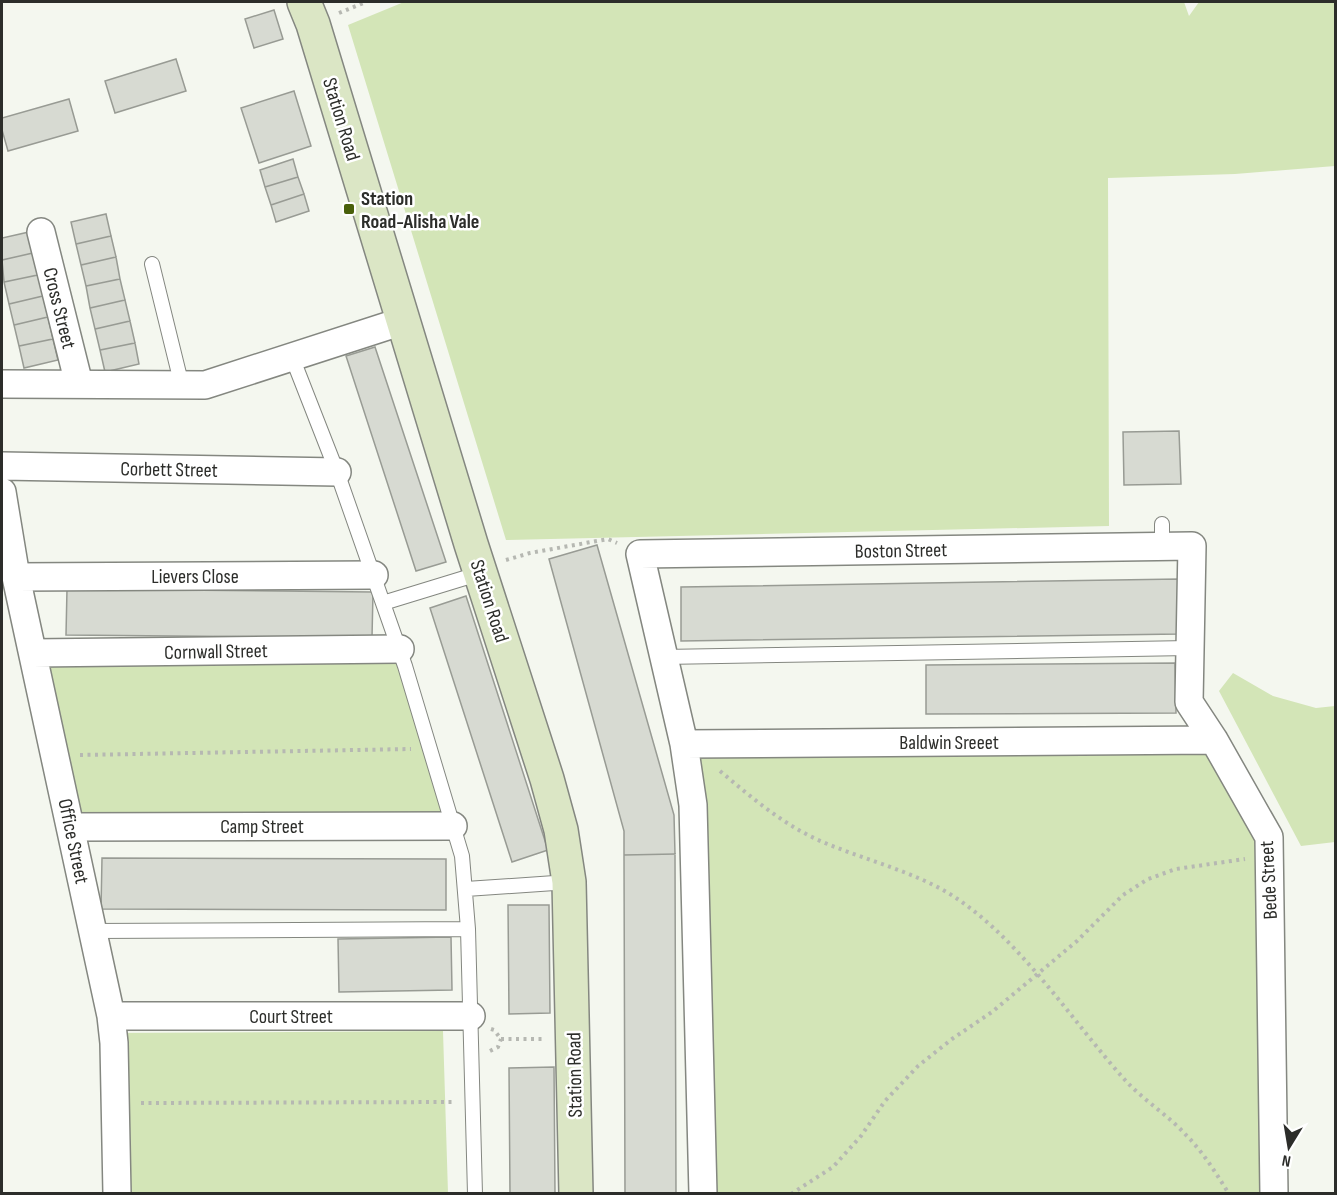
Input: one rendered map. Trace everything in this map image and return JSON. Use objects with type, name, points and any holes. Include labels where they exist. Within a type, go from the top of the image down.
[{"type":"main road","name":"Station Road","points":[[309,13],[561,830],[570,882],[576,1194]]},
{"type":"street","name":"Cross Street","points":[[41,232],[80,384]]},
{"type":"street","points":[[2,384],[205,385],[403,321]]},
{"type":"street","name":"Corbett Street","points":[[2,466],[337,472]]},
{"type":"street","name":"Office Street","points":[[2,492],[16,577],[111,1016],[114,1043],[117,1194]]},
{"type":"street","name":"Boston Street","points":[[640,554],[1162,535]]},
{"type":"street","name":"Bede Street","points":[[1162,535],[1192,546],[1189,702],[1214,740],[1269,837],[1274,1194]]},
{"type":"street","points":[[640,554],[684,744],[693,815],[703,1194]]},
{"type":"street","name":"Lievers Close","points":[[16,577],[374,575]]},
{"type":"street","name":"Cornwall Street","points":[[33,653],[400,649]]},
{"type":"street","name":"Baldwin Sreeet","points":[[684,744],[1214,740]]},
{"type":"street","name":"Camp Street","points":[[71,827],[453,826]]},
{"type":"street","name":"Court Street","points":[[111,1016],[471,1017]]},
{"type":"lane","points":[[152,264],[182,386]]},
{"type":"lane","points":[[292,357],[337,472],[400,649],[462,856],[468,929],[475,1194]]},
{"type":"lane","points":[[383,603],[481,573]]},
{"type":"lane","points":[[663,657],[1189,648]]},
{"type":"lane","points":[[465,889],[570,882]]},
{"type":"lane","points":[[93,932],[468,929]]},
{"type":"path","points":[[530,553],[608,539],[640,554]]},
{"type":"path","points":[[684,744],[784,823],[818,840],[910,874],[945,891],[978,915],[1010,944],[1126,1082],[1186,1134],[1207,1160],[1229,1194]]},
{"type":"path","points":[[55,756],[430,748]]},
{"type":"path","points":[[791,1194],[833,1167],[861,1136],[885,1101],[918,1066],[992,1012],[1077,942],[1123,895],[1149,879],[1176,869],[1269,857]]},
{"type":"path","points":[[501,1039],[573,1040]]},
{"type":"path","points":[[115,1103],[473,1102]]},
{"type":"green space","points":[[404,2],[1184,2],[1189,16],[1199,2],[1335,2],[1335,166],[1235,174],[1108,178],[1109,526],[506,540],[348,25]]},
{"type":"green space","points":[[400,649],[453,826],[71,827],[33,653]]},
{"type":"green space","points":[[1233,673],[1273,696],[1316,708],[1335,706],[1335,842],[1301,846],[1219,691]]},
{"type":"green space","points":[[1214,740],[1269,837],[1274,1193],[703,1193],[684,744]]},
{"type":"green space","points":[[443,1031],[448,1193],[117,1193],[113,1033]]},
{"type":"building","points":[[274,10],[283,39],[254,48],[245,19]]},
{"type":"building","points":[[176,59],[186,91],[115,113],[105,81]]},
{"type":"building","points":[[294,91],[311,146],[259,163],[241,108]]},
{"type":"building","points":[[69,99],[78,131],[8,151],[2,130],[2,118]]},
{"type":"building","points":[[293,159],[298,177],[265,187],[260,170]]},
{"type":"building","points":[[298,177],[304,194],[271,205],[265,187]]},
{"type":"building","points":[[304,194],[309,211],[276,222],[271,205]]},
{"type":"building","points":[[106,214],[111,236],[76,244],[71,222]]},
{"type":"building","points":[[29,232],[33,253],[2,260],[2,238]]},
{"type":"building","points":[[111,236],[116,257],[81,265],[76,244]]},
{"type":"building","points":[[33,253],[38,275],[4,282],[2,260]]},
{"type":"building","points":[[116,257],[120,279],[86,286],[81,265]]},
{"type":"building","points":[[38,275],[43,296],[9,304],[4,282]]},
{"type":"building","points":[[120,279],[125,300],[90,308],[86,286]]},
{"type":"building","points":[[43,296],[48,317],[14,325],[9,304]]},
{"type":"building","points":[[125,300],[130,321],[95,329],[90,308]]},
{"type":"building","points":[[48,317],[53,339],[19,346],[14,325]]},
{"type":"building","points":[[130,321],[135,343],[100,350],[95,329]]},
{"type":"building","points":[[53,339],[58,360],[24,368],[19,346]]},
{"type":"building","points":[[135,343],[139,364],[105,372],[100,350]]},
{"type":"building","points":[[375,347],[446,562],[416,571],[346,356]]},
{"type":"building","points":[[1179,431],[1181,484],[1124,485],[1123,432]]},
{"type":"building","points":[[597,545],[674,815],[675,854],[624,855],[624,831],[549,559]]},
{"type":"building","points":[[1179,579],[1180,634],[681,641],[681,587]]},
{"type":"building","points":[[67,589],[373,592],[372,638],[66,635]]},
{"type":"building","points":[[466,596],[548,850],[512,862],[430,608]]},
{"type":"building","points":[[1175,663],[1176,713],[926,714],[926,665]]},
{"type":"building","points":[[675,854],[676,1194],[625,1194],[624,855]]},
{"type":"building","points":[[102,858],[446,859],[446,910],[101,909]]},
{"type":"building","points":[[508,905],[549,905],[550,1013],[509,1014]]},
{"type":"building","points":[[451,937],[452,990],[339,992],[338,939]]},
{"type":"building","points":[[554,1067],[555,1194],[510,1194],[509,1068]]},
{"type":"place","name":"Station Road-Alisha Vale","points":[[349,209]]}]
